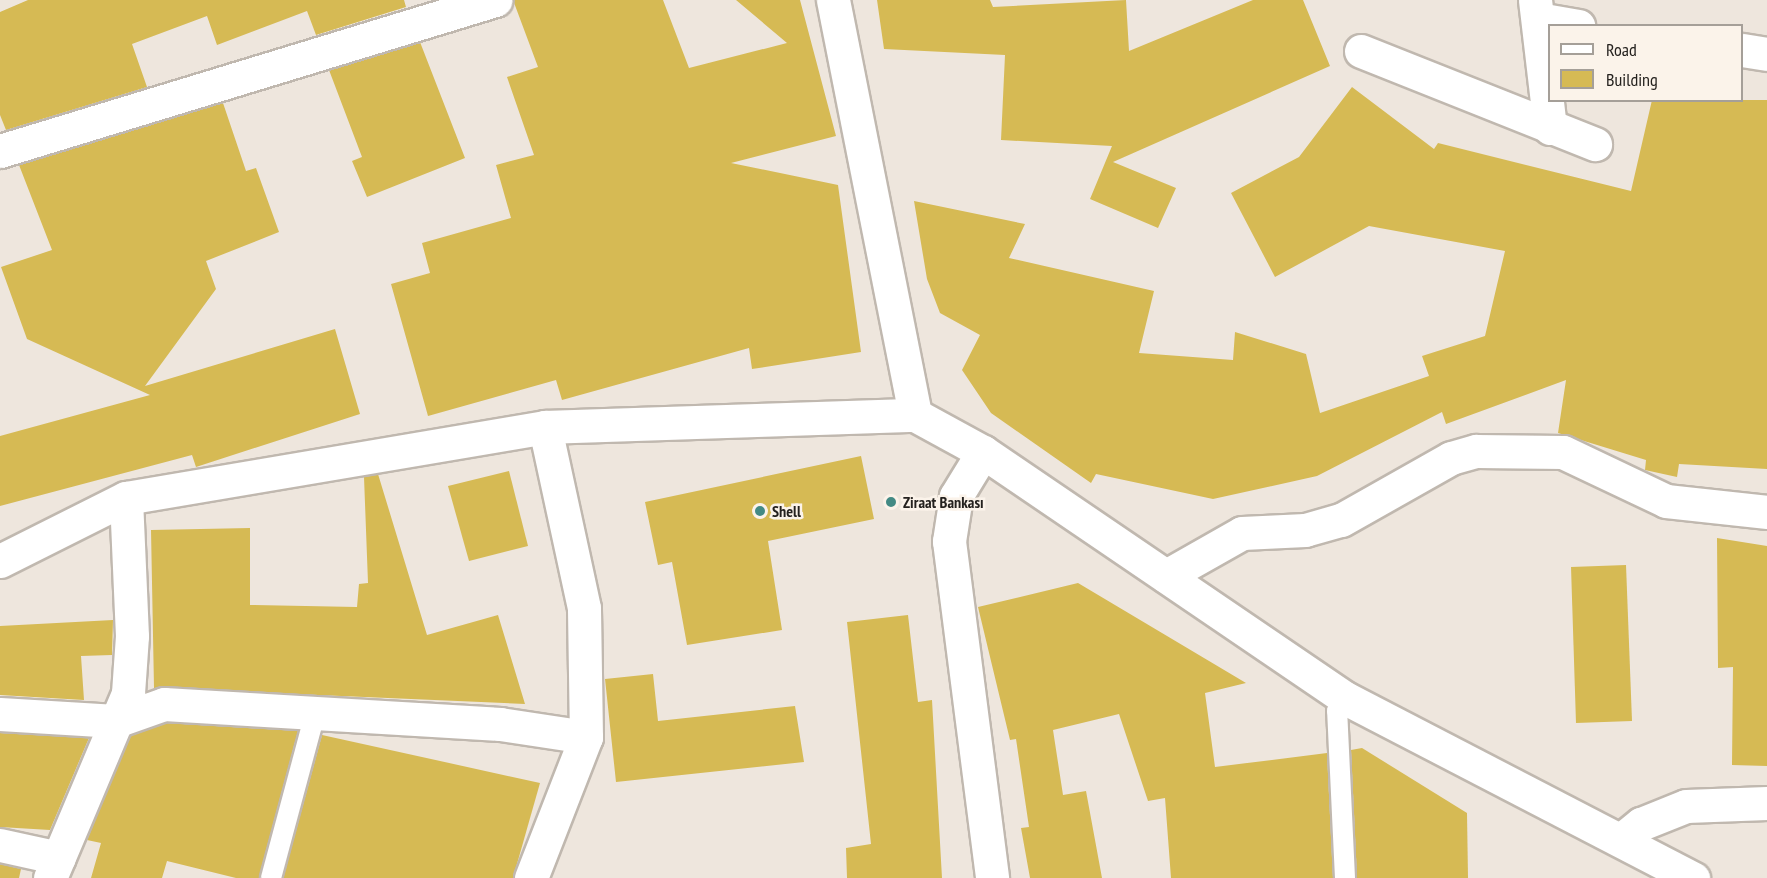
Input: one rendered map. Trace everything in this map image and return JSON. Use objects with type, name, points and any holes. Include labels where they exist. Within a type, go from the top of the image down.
[{"type":"street","points":[[0,151],[495,0]]},
{"type":"street","points":[[833,0],[915,414]]},
{"type":"street","points":[[1550,128],[1537,10],[1573,24]]},
{"type":"street","points":[[1743,50],[1767,54]]},
{"type":"street","points":[[1361,51],[1595,144]]},
{"type":"street","points":[[0,559],[126,498],[546,427],[915,414],[983,452],[1347,699],[1692,878]]},
{"type":"street","points":[[531,878],[586,737],[584,608],[546,427]]},
{"type":"street","points":[[1166,576],[1242,533],[1305,530],[1341,520],[1451,459],[1476,451],[1563,452],[1666,501],[1767,512]]},
{"type":"street","points":[[983,452],[957,496],[949,541],[992,878]]},
{"type":"street","points":[[0,845],[55,868],[128,693],[132,636],[126,498]]},
{"type":"street","points":[[0,714],[116,721],[164,704],[500,724],[586,737]]},
{"type":"street","points":[[1621,840],[1641,824],[1686,806],[1767,803]]},
{"type":"lane","points":[[1345,878],[1337,711],[1347,699]]},
{"type":"lane","points":[[271,878],[315,714]]},
{"type":"building","points":[[28,0],[404,0],[406,7],[316,35],[307,11],[217,45],[207,16],[132,44],[147,87],[6,130],[0,115],[0,12]]},
{"type":"building","points":[[513,0],[663,0],[689,68],[787,43],[736,0],[800,0],[836,136],[731,163],[838,185],[861,352],[752,369],[749,348],[562,400],[556,380],[428,416],[391,284],[430,273],[422,243],[511,218],[496,165],[534,155],[507,77],[538,67]]},
{"type":"building","points":[[877,0],[990,0],[993,7],[1126,0],[1129,51],[1253,0],[1303,0],[1330,66],[1113,162],[1176,188],[1158,228],[1090,199],[1112,146],[1001,140],[1005,55],[884,49]]},
{"type":"building","points":[[420,42],[465,158],[367,197],[352,161],[362,157],[329,70]]},
{"type":"building","points":[[1352,87],[1434,149],[1438,143],[1631,191],[1652,102],[1767,100],[1767,469],[1679,464],[1677,477],[1645,470],[1646,460],[1558,433],[1566,380],[1446,424],[1442,412],[1317,476],[1213,499],[1096,474],[1091,483],[991,413],[962,370],[980,335],[940,313],[927,279],[914,201],[1025,224],[1009,258],[1154,291],[1139,353],[1233,360],[1235,332],[1306,354],[1320,413],[1429,376],[1422,356],[1485,336],[1505,251],[1369,226],[1275,277],[1231,193],[1299,157]]},
{"type":"building","points":[[223,103],[246,171],[256,168],[279,232],[206,261],[216,289],[145,386],[335,329],[360,414],[196,467],[192,455],[0,506],[0,436],[150,395],[27,339],[1,267],[52,250],[19,165]]},
{"type":"building","points":[[861,456],[874,519],[768,541],[782,630],[687,645],[672,562],[658,565],[645,502]]},
{"type":"building","points":[[509,471],[528,546],[469,561],[448,486]]},
{"type":"building","points":[[378,474],[427,635],[498,615],[525,704],[154,688],[151,530],[250,528],[250,605],[357,607],[359,584],[368,583],[364,477]]},
{"type":"building","points":[[1717,538],[1767,546],[1767,766],[1732,765],[1733,667],[1718,668]]},
{"type":"building","points":[[1626,565],[1632,721],[1576,723],[1571,567]]},
{"type":"building","points":[[1078,583],[1246,683],[1205,693],[1215,767],[1327,753],[1333,878],[1171,878],[1165,798],[1148,801],[1119,714],[1053,730],[1063,795],[1086,791],[1102,878],[1030,878],[1021,828],[1029,827],[1016,739],[1010,740],[978,607]]},
{"type":"building","points":[[908,615],[918,702],[932,700],[942,878],[847,878],[846,848],[871,844],[847,622]]},
{"type":"building","points":[[113,620],[112,655],[81,656],[84,700],[0,695],[0,626]]},
{"type":"building","points":[[653,674],[658,721],[795,706],[804,762],[616,782],[605,679]]},
{"type":"building","points":[[167,723],[298,731],[259,878],[236,878],[167,861],[162,878],[91,878],[101,843],[87,840],[130,736]]},
{"type":"building","points":[[0,733],[89,738],[50,830],[0,827]]},
{"type":"building","points":[[322,735],[540,783],[513,878],[283,878]]},
{"type":"building","points":[[1362,748],[1467,813],[1468,878],[1357,878],[1351,750]]},
{"type":"building","points":[[0,864],[21,869],[19,878],[0,878]]},
{"type":"place","name":"Ziraat Bankası","points":[[891,502]]},
{"type":"place","name":"Shell","points":[[760,511]]}]
